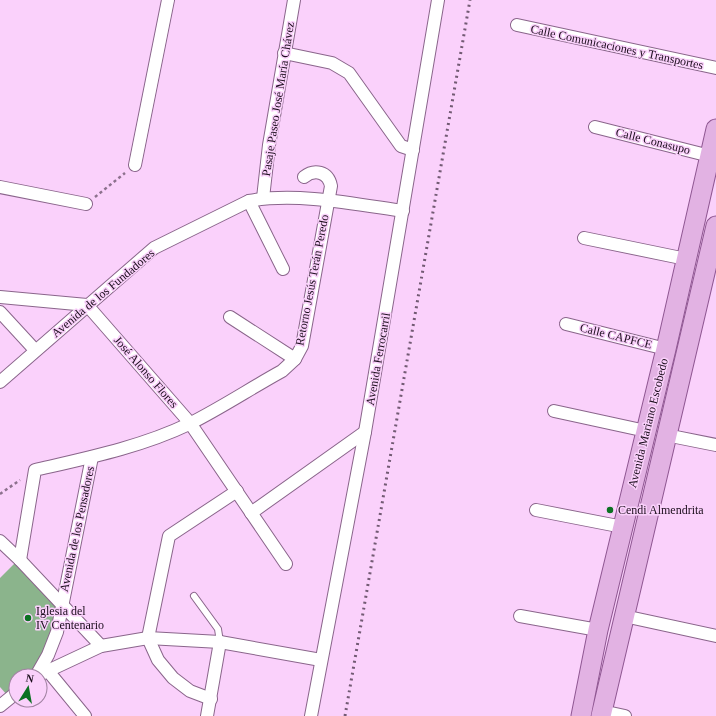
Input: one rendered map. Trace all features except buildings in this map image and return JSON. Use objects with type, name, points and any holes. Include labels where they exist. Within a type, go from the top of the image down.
[{"type":"main road","name":"Avenida Mariano Escobedo","points":[[581,716],[598,630],[666,349],[716,129]]},
{"type":"main road","name":"Avenida Mariano Escobedo","points":[[601,714],[716,226]]},
{"type":"main road","points":[[588,684],[607,687]]},
{"type":"street","points":[[135,165],[168,0]]},
{"type":"street","name":"Pasaje Paseo José María Chávez","points":[[263,198],[284,53],[294,0]]},
{"type":"street","name":"Avenida Ferrocarril","points":[[311,716],[365,432],[438,0]]},
{"type":"street","name":"Calle Comunicaciones y Transportes","points":[[517,25],[716,68]]},
{"type":"street","points":[[284,53],[332,63],[349,73],[401,146],[413,150]]},
{"type":"street","name":"Calle Conasupo","points":[[595,127],[710,156]]},
{"type":"street","name":"Retorno Jesús Terán Peredo","points":[[190,423],[282,371],[295,359],[302,346],[327,200],[331,186],[324,174],[316,171],[310,172],[304,177]]},
{"type":"street","points":[[0,187],[86,204]]},
{"type":"street","name":"Avenida de los Fundadores","points":[[0,382],[154,248],[249,201],[263,198],[327,200],[403,211]]},
{"type":"street","points":[[249,201],[283,269]]},
{"type":"street","points":[[584,238],[686,260]]},
{"type":"street","points":[[0,297],[87,305]]},
{"type":"street","name":"José Alonso Flores","points":[[87,305],[190,423],[286,564]]},
{"type":"street","points":[[0,312],[35,350]]},
{"type":"street","points":[[230,317],[295,359]]},
{"type":"street","name":"Calle CAPFCE","points":[[566,324],[666,349]]},
{"type":"street","points":[[554,411],[646,431]]},
{"type":"street","name":"Avenida de los Pensadores","points":[[43,668],[57,632],[92,457],[160,436],[190,423]]},
{"type":"street","points":[[251,513],[365,432]]},
{"type":"street","points":[[666,435],[716,445]]},
{"type":"street","points":[[20,560],[35,470],[92,457]]},
{"type":"street","points":[[211,699],[190,692],[173,678],[158,660],[148,638],[169,536],[237,491]]},
{"type":"street","points":[[536,510],[623,527]]},
{"type":"street","points":[[0,541],[20,560],[101,646]]},
{"type":"street","points":[[520,616],[598,630]]},
{"type":"street","points":[[624,616],[716,636]]},
{"type":"street","points":[[48,671],[101,646],[148,638],[220,642],[321,660]]},
{"type":"street","points":[[207,716],[220,642]]},
{"type":"street","points":[[48,681],[85,716]]},
{"type":"street","points":[[0,706],[8,700]]},
{"type":"street","points":[[601,714],[625,716]]},
{"type":"lane","points":[[194,596],[218,629],[220,642]]},
{"type":"path","points":[[86,204],[135,165]]},
{"type":"path","points":[[0,494],[35,470]]},
{"type":"railway","points":[[345,716],[470,0]]},
{"type":"place","name":"Cendi Almendrita","points":[[610,510]]},
{"type":"place","name":"Iglesia del IV Centenario","points":[[28,618]]}]
